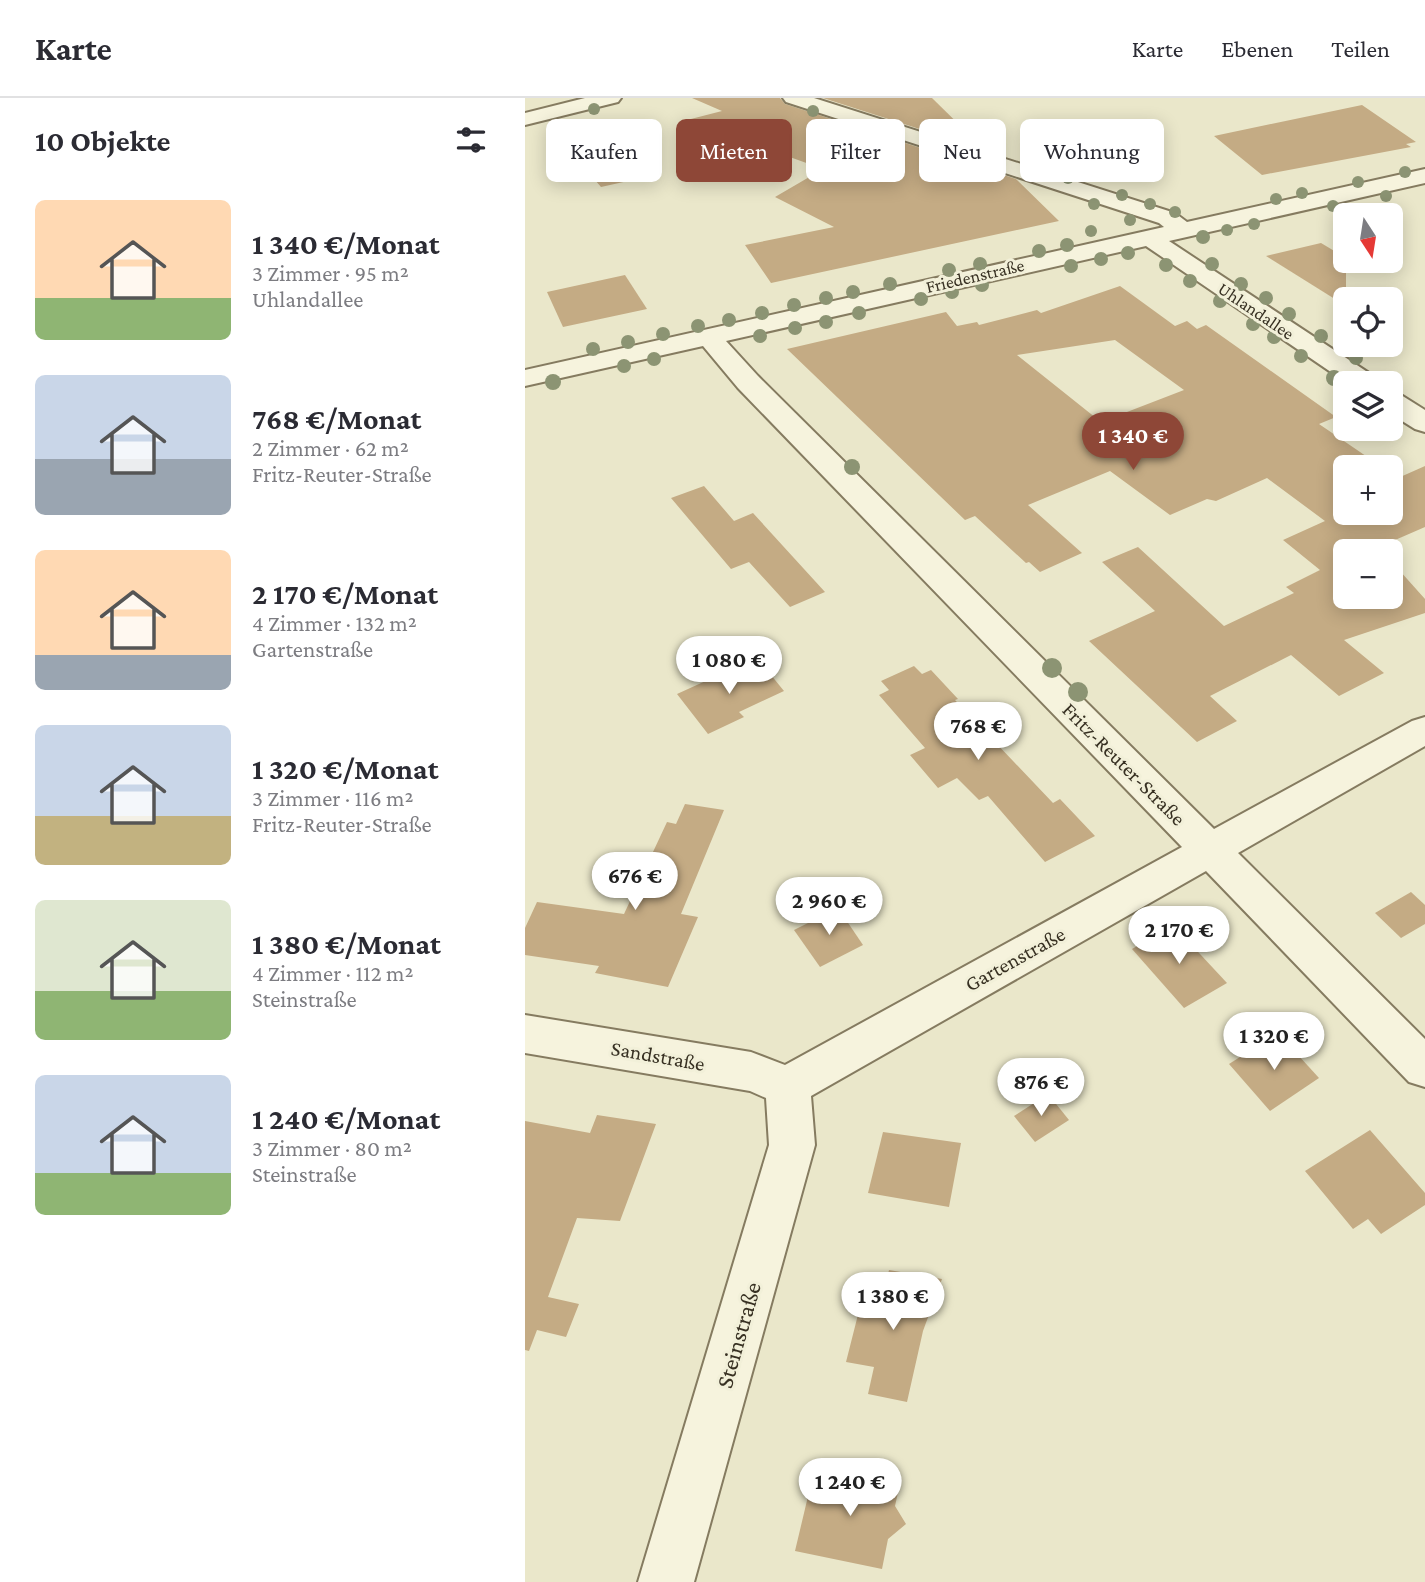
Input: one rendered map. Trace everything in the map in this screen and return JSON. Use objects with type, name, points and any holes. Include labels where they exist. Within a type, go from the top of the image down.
[{"type":"street","points":[[525,118],[611,98]]},
{"type":"street","points":[[793,98],[1167,218],[1181,229]]},
{"type":"street","name":"Friedenstraße","points":[[525,378],[1425,176]]},
{"type":"street","points":[[1109,200],[1107,230],[1119,243]]},
{"type":"street","name":"Uhlandallee","points":[[1149,236],[1347,371]]},
{"type":"street","name":"Fritz-Reuter-Straße","points":[[710,337],[739,373],[1425,1068]]},
{"type":"street","points":[[1403,409],[1425,424]]},
{"type":"street","name":"Gartenstraße","points":[[788,1086],[1425,730]]},
{"type":"street","name":"Sandstraße","points":[[525,1034],[738,1069],[788,1086]]},
{"type":"street","name":"Steinstraße","points":[[666,1582],[792,1145],[788,1086]]},
{"type":"building","points":[[692,98],[780,98],[785,104],[831,119],[806,119],[806,163],[792,158],[792,119],[691,119],[722,111]]},
{"type":"building","points":[[823,98],[932,98],[953,119],[919,119],[919,129],[905,124],[905,119],[888,119]]},
{"type":"building","points":[[1362,105],[1416,142],[1406,144],[1411,147],[1262,175],[1214,136]]},
{"type":"building","points":[[905,143],[919,148],[919,182],[1006,182],[1006,176],[1016,179],[1059,221],[771,283],[745,245],[834,227],[775,197],[806,179],[806,182],[905,182]]},
{"type":"building","points":[[597,182],[624,182],[601,187]]},
{"type":"building","points":[[1321,243],[1333,250],[1333,273],[1346,273],[1346,287],[1333,287],[1333,298],[1266,256]]},
{"type":"building","points":[[625,275],[647,309],[563,327],[547,292]]},
{"type":"building","points":[[1120,286],[1175,326],[1187,321],[1197,329],[1206,325],[1333,415],[1333,418],[1319,424],[1333,434],[1333,441],[1344,441],[1364,455],[1333,455],[1333,525],[1403,525],[1403,476],[1425,466],[1425,527],[1397,539],[1333,539],[1333,609],[1403,609],[1403,574],[1425,599],[1425,613],[1344,640],[1384,673],[1339,696],[1291,655],[1210,696],[1237,721],[1197,742],[1089,641],[1155,611],[1102,562],[1138,547],[1224,626],[1294,593],[1286,587],[1320,570],[1283,540],[1325,521],[1267,478],[1216,501],[1207,499],[1170,515],[1110,471],[1028,505],[1082,553],[1040,572],[1029,562],[1026,563],[975,516],[965,520],[787,349],[946,312],[957,326],[977,322],[979,325],[1037,310],[1041,313]],"holes":[[[1115,340],[1184,390],[1101,422],[1017,355]]]},
{"type":"building","points":[[704,486],[734,521],[753,513],[825,592],[790,607],[749,562],[731,569],[671,498]]},
{"type":"building","points":[[762,664],[784,691],[739,712],[744,717],[708,734],[677,694],[732,669],[737,675]]},
{"type":"building","points":[[914,666],[922,674],[931,670],[958,699],[955,700],[1053,803],[1060,799],[1095,836],[1045,862],[988,796],[979,800],[957,778],[938,788],[910,755],[925,748],[879,695],[889,690],[881,681]]},
{"type":"building","points":[[685,804],[724,810],[681,914],[698,917],[668,987],[595,973],[599,966],[525,955],[525,928],[537,902],[624,914],[667,822],[676,824]]},
{"type":"building","points":[[1411,892],[1425,905],[1425,924],[1401,938],[1375,913]]},
{"type":"building","points":[[838,908],[863,945],[820,967],[794,930]]},
{"type":"building","points":[[1173,925],[1227,983],[1184,1008],[1132,949]]},
{"type":"building","points":[[1278,1033],[1319,1078],[1270,1111],[1229,1064]]},
{"type":"building","points":[[1048,1094],[1069,1120],[1035,1142],[1014,1116]]},
{"type":"building","points":[[597,1115],[656,1124],[620,1221],[577,1218],[548,1297],[579,1304],[566,1337],[537,1330],[529,1351],[525,1350],[525,1121],[590,1133]]},
{"type":"building","points":[[1370,1130],[1425,1193],[1425,1205],[1381,1234],[1368,1219],[1353,1229],[1305,1171]]},
{"type":"building","points":[[883,1132],[961,1143],[949,1207],[868,1193]]},
{"type":"building","points":[[889,1270],[942,1279],[923,1331],[907,1402],[868,1394],[874,1367],[846,1362],[864,1291],[883,1294]]},
{"type":"building","points":[[869,1462],[882,1484],[899,1488],[895,1506],[906,1524],[888,1539],[882,1569],[795,1551],[814,1471],[848,1477]]}]
